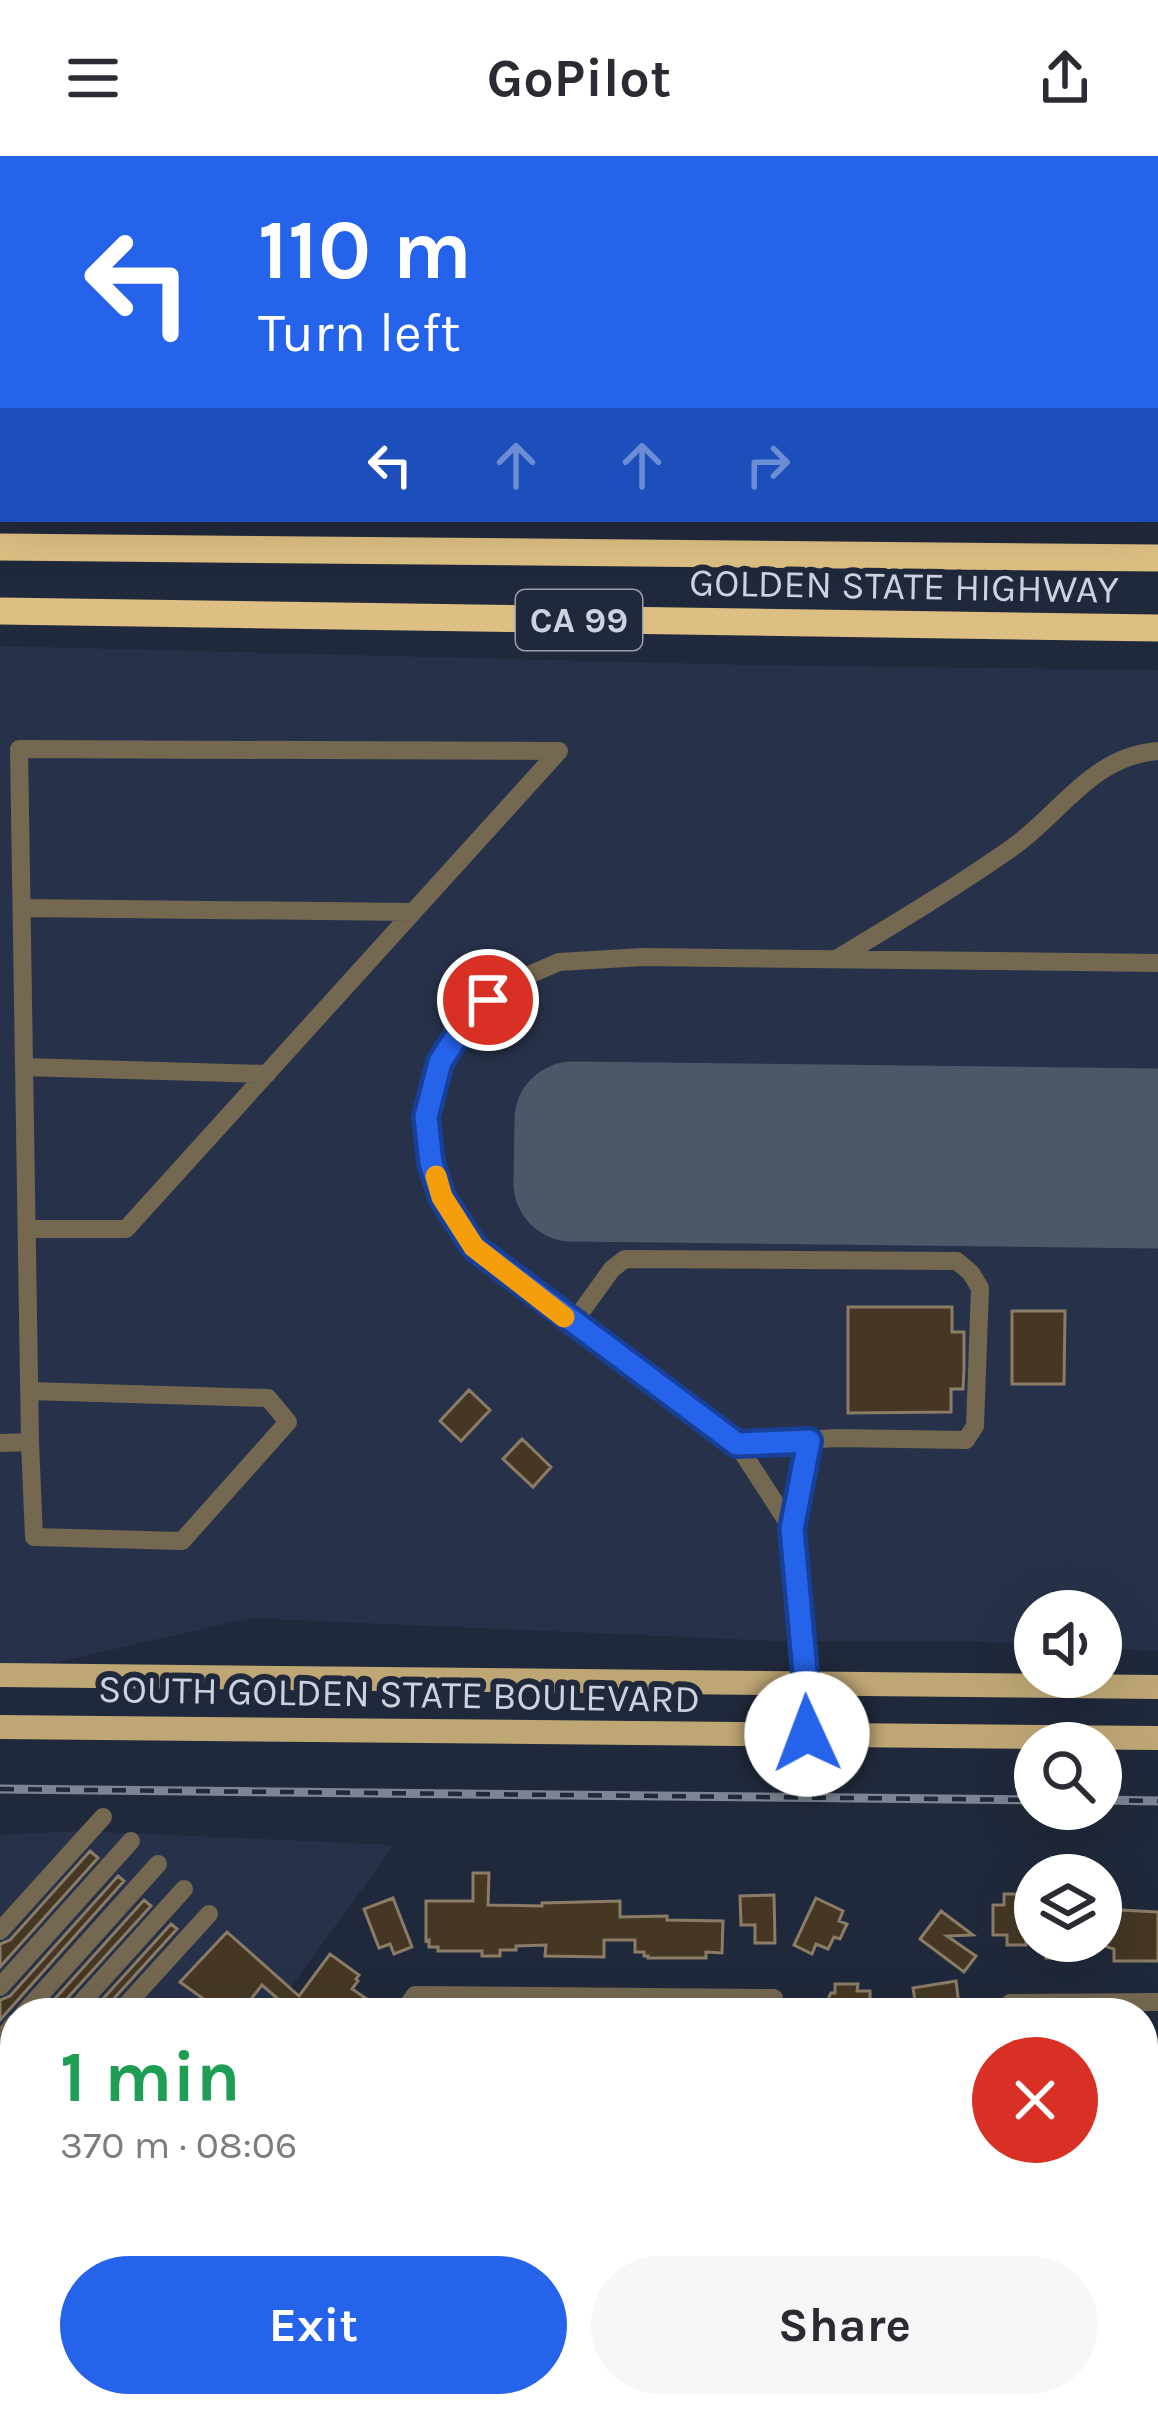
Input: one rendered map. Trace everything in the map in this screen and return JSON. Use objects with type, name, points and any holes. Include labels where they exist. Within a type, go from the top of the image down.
[{"type":"highway","points":[[0,538],[101,549]]},
{"type":"highway","name":"GOLDEN STATE HIGHWAY","points":[[0,547],[1158,558]]},
{"type":"highway","name":"GOLDEN STATE HIGHWAY","points":[[0,611],[1158,628]]},
{"type":"main road","name":"SOUTH GOLDEN STATE BOULEVARD","points":[[0,1676],[1158,1687]]},
{"type":"main road","name":"SOUTH GOLDEN STATE BOULEVARD","points":[[0,1726],[1158,1738]]},
{"type":"street","points":[[27,1229],[126,1229],[559,751],[19,749],[30,1442],[34,1537],[182,1541],[288,1421],[268,1398],[30,1391]]},
{"type":"street","points":[[834,960],[945,895],[1026,838],[1081,784],[1133,753],[1158,751]]},
{"type":"street","points":[[22,908],[413,912]]},
{"type":"street","points":[[792,1529],[737,1444],[474,1247],[442,1197],[431,1163],[426,1117],[440,1062],[469,1017],[508,984],[559,962],[643,957],[1158,963]]},
{"type":"street","points":[[24,1067],[267,1074]]},
{"type":"street","points":[[572,1323],[612,1268],[625,1259],[957,1261],[971,1273],[980,1288],[975,1426],[967,1440],[837,1438],[737,1444]]},
{"type":"street","points":[[807,1734],[792,1529],[809,1441]]},
{"type":"street","points":[[0,1443],[30,1442]]},
{"type":"street","points":[[0,1931],[103,1817]]},
{"type":"street","points":[[0,1987],[131,1841]]},
{"type":"street","points":[[37,1998],[158,1864]]},
{"type":"street","points":[[86,1998],[184,1889]]},
{"type":"street","points":[[132,1998],[208,1914]]},
{"type":"street","points":[[413,1998],[480,1998]]},
{"type":"shaded area","points":[[0,646],[1158,670],[1158,1651],[1122,1649],[1122,1590],[1014,1590],[1014,1644],[773,1641],[251,1618],[30,1668],[0,1664]]},
{"type":"shaded area","points":[[79,1831],[394,1845],[283,1998],[0,1998],[0,1835]]},
{"type":"building","points":[[848,1307],[952,1307],[952,1332],[964,1332],[964,1369],[963,1389],[951,1389],[951,1412],[848,1413]]},
{"type":"building","points":[[1012,1311],[1065,1311],[1064,1384],[1012,1384]]},
{"type":"building","points":[[469,1390],[490,1410],[461,1441],[440,1421]]},
{"type":"building","points":[[522,1439],[551,1467],[533,1487],[503,1459]]},
{"type":"building","points":[[90,1851],[98,1858],[0,1967],[0,1944],[10,1940]]},
{"type":"building","points":[[473,1873],[489,1873],[488,1905],[620,1901],[620,1917],[723,1921],[722,1953],[706,1952],[706,1958],[648,1958],[644,1952],[635,1952],[635,1940],[604,1940],[604,1957],[545,1956],[546,1945],[516,1946],[516,1950],[500,1950],[500,1956],[429,1947],[426,1901],[473,1901]]},
{"type":"building","points":[[118,1876],[124,1881],[20,1998],[5,1998]]},
{"type":"building","points":[[1004,1894],[1014,1894],[1014,1945],[1007,1945],[1007,1935],[993,1935],[993,1905],[1004,1905]]},
{"type":"building","points":[[774,1895],[775,1943],[755,1943],[755,1925],[741,1925],[740,1896]]},
{"type":"building","points":[[393,1898],[412,1947],[394,1954],[390,1944],[379,1948],[364,1909]]},
{"type":"building","points":[[816,1898],[843,1911],[839,1921],[847,1924],[840,1939],[834,1937],[828,1949],[816,1944],[812,1954],[794,1945]]},
{"type":"building","points":[[144,1900],[151,1906],[67,1998],[56,1998]]},
{"type":"building","points":[[1122,1910],[1158,1912],[1158,1961],[1122,1961]]},
{"type":"building","points":[[941,1911],[973,1935],[947,1936],[976,1956],[964,1972],[920,1939]]},
{"type":"building","points":[[171,1924],[177,1929],[114,1998],[104,1998]]},
{"type":"building","points":[[227,1932],[299,1996],[330,1954],[359,1975],[352,1989],[366,1998],[277,1998],[262,1985],[252,1998],[202,1998],[180,1982]]},
{"type":"building","points":[[956,1981],[958,1998],[915,1998],[913,1988]]},
{"type":"building","points":[[835,1984],[858,1984],[857,1991],[870,1991],[870,1998],[829,1998]]},
{"type":"runway","points":[[1158,1127],[573,1120],[572,1183],[1158,1190]]},
{"type":"railway","points":[[0,1789],[1014,1800]]},
{"type":"railway","points":[[1122,1800],[1158,1801]]},
{"type":"slow traffic","points":[[436,1176],[442,1197],[474,1247],[564,1317]]},
{"type":"route","points":[[488,1000],[469,1017],[440,1062],[426,1117],[431,1163],[442,1197],[474,1247],[737,1444],[809,1441],[792,1529],[807,1734]]}]
